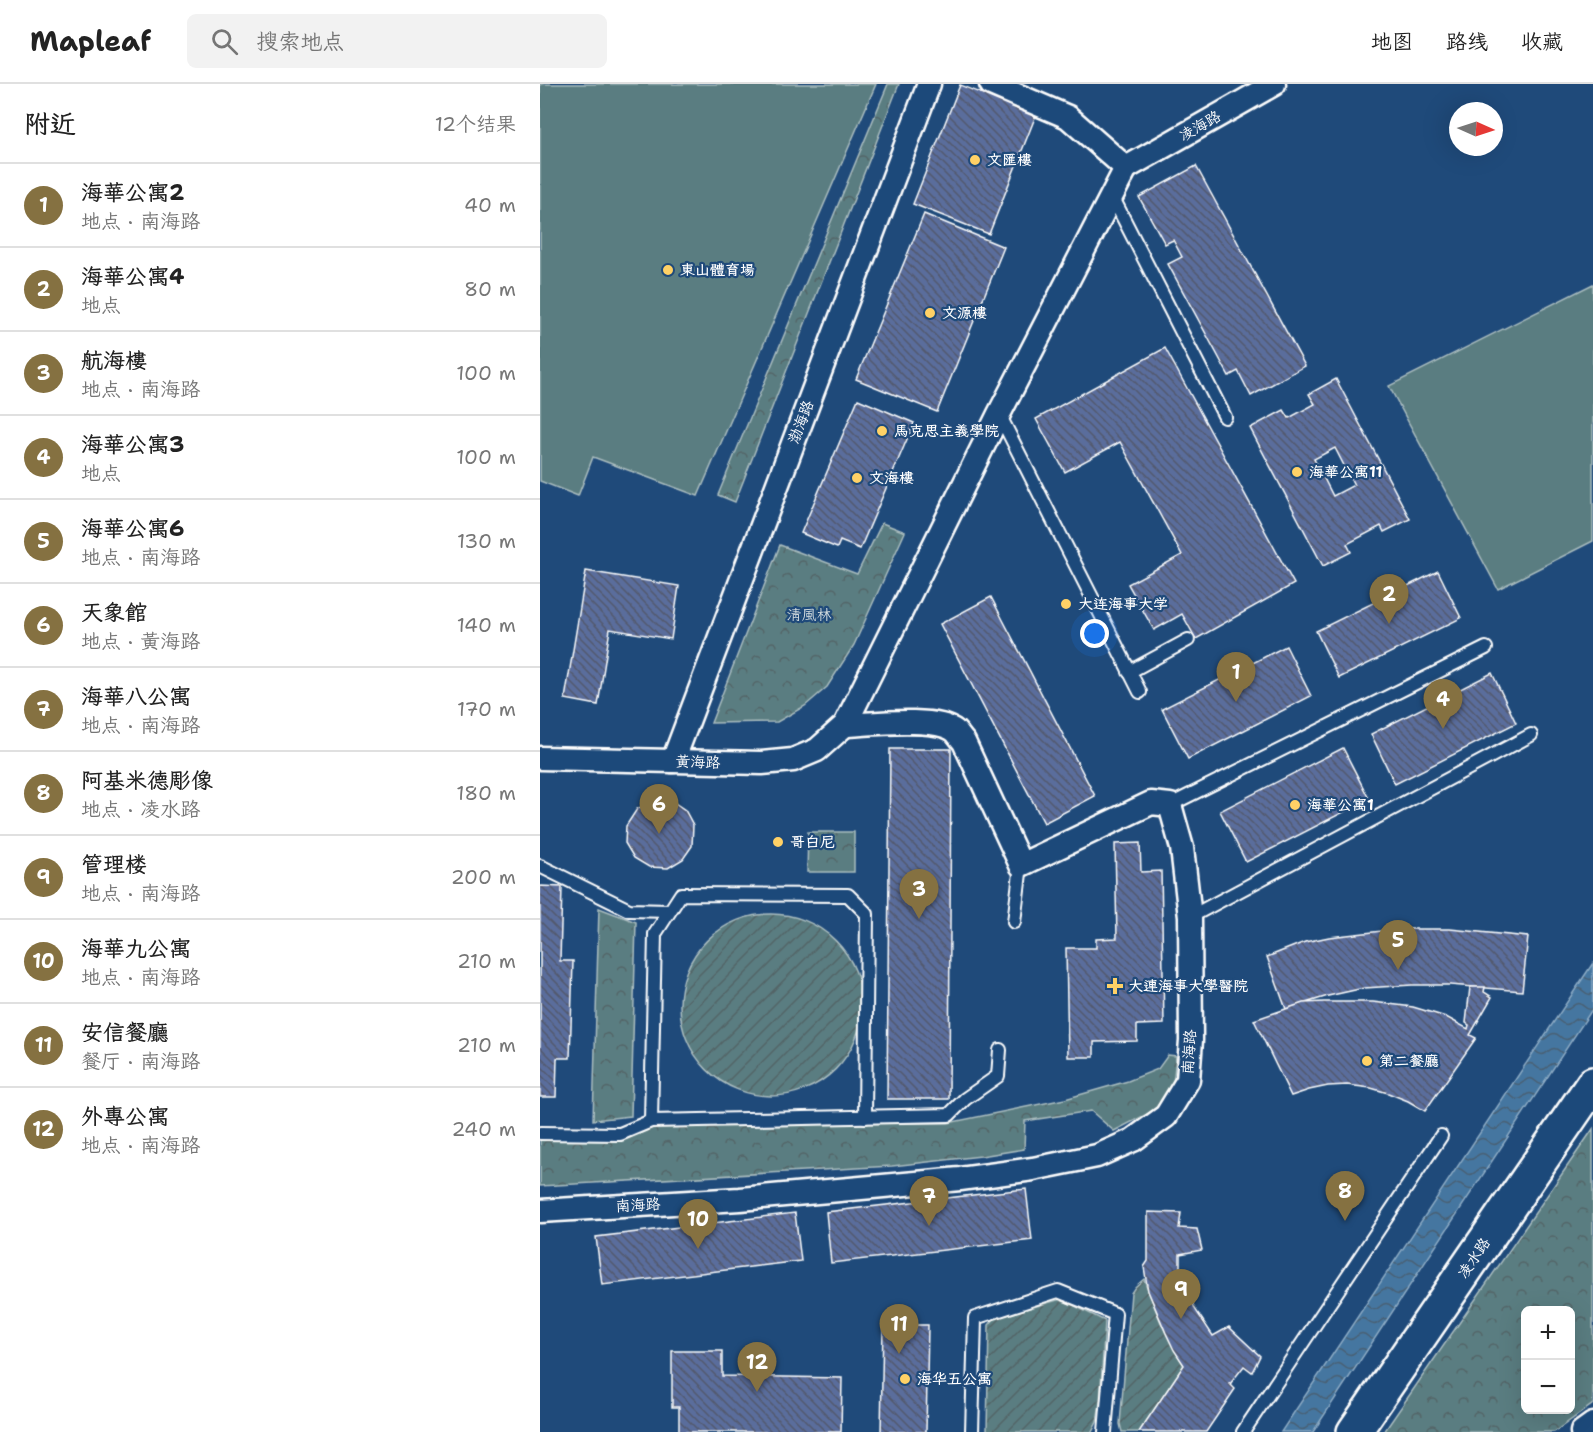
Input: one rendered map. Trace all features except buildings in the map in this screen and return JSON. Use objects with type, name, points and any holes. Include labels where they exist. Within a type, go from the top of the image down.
[{"type":"main road","name":"凌水路","points":[[1354,1432],[1593,1084]]},
{"type":"street","name":"渤海路","points":[[673,761],[929,84]]},
{"type":"street","points":[[991,84],[1068,117],[1126,168],[999,414],[845,725],[923,722],[939,724],[954,730],[964,742],[1021,865],[1151,803],[1170,805]]},
{"type":"street","name":"凌海路","points":[[1126,168],[1274,84]]},
{"type":"street","name":"黃海路","points":[[540,758],[762,763],[793,760],[817,750],[845,725]]},
{"type":"street","name":"南海路","points":[[540,1211],[740,1199],[960,1179],[1033,1169],[1097,1156],[1133,1140],[1166,1116],[1188,1080],[1191,1040],[1190,917],[1182,848],[1170,805]]},
{"type":"street","points":[[1582,1432],[1593,1424]]},
{"type":"lane","points":[[1112,196],[1225,417]]},
{"type":"lane","points":[[999,414],[1140,692]]},
{"type":"lane","points":[[1129,672],[1188,640]]},
{"type":"lane","points":[[1170,805],[1486,648]]},
{"type":"lane","points":[[1190,917],[1531,735]]},
{"type":"lane","points":[[1014,922],[1021,865]]},
{"type":"lane","points":[[540,866],[629,910],[669,911]]},
{"type":"lane","points":[[651,1121],[655,934],[681,894],[848,895],[867,914],[864,1117]]},
{"type":"lane","points":[[540,1133],[620,1134],[651,1121],[949,1115],[966,1099],[998,1076],[1000,1050]]},
{"type":"lane","points":[[1243,1432],[1441,1136]]},
{"type":"lane","points":[[972,1432],[975,1318],[1058,1291],[1115,1314],[1105,1432]]},
{"type":"green space","name":"東山體育場","points":[[540,84],[876,84],[698,496],[593,457],[578,496],[540,481]]},
{"type":"green space","points":[[888,84],[899,84],[735,502],[718,495]]},
{"type":"green space","points":[[1593,284],[1593,541],[1498,589],[1389,386]]},
{"type":"green space","name":"清風林","points":[[882,523],[905,532],[854,645],[827,687],[805,706],[777,722],[711,723],[780,545],[857,574]]},
{"type":"green space","points":[[808,832],[854,832],[854,872],[807,872]]},
{"type":"green space","points":[[599,908],[636,922],[631,1116],[593,1120]]},
{"type":"green space","points":[[771,914],[806,921],[822,929],[836,940],[847,954],[855,970],[862,1005],[855,1040],[847,1056],[836,1070],[822,1081],[806,1089],[771,1096],[736,1089],[720,1081],[706,1070],[695,1056],[687,1040],[680,1005],[687,970],[695,954],[706,940],[720,929],[736,921]]},
{"type":"green space","points":[[1168,1055],[1176,1056],[1173,1084],[1155,1110],[1114,1131],[1091,1111],[1025,1121],[1024,1149],[981,1156],[892,1166],[540,1186],[540,1138],[624,1138],[658,1125],[948,1123],[1065,1099],[1128,1081],[1158,1069]]},
{"type":"green space","points":[[1593,1129],[1593,1404],[1554,1432],[1384,1432]]},
{"type":"green space","points":[[1144,1279],[1166,1334],[1184,1365],[1139,1432],[1122,1432],[1120,1424],[1131,1293]]},
{"type":"green space","points":[[1061,1299],[1105,1321],[1100,1402],[1097,1422],[1092,1432],[987,1432],[989,1325],[995,1318]]},
{"type":"water","points":[[1593,963],[1593,1008],[1313,1432],[1281,1432]]},
{"type":"place","name":"文匯樓","points":[[975,160]]},
{"type":"place","name":"東山體育場","points":[[668,270]]},
{"type":"place","name":"文源樓","points":[[930,313]]},
{"type":"place","name":"馬克思主義學院","points":[[882,431]]},
{"type":"place","name":"海華公寓11","points":[[1297,472]]},
{"type":"place","name":"文海樓","points":[[857,478]]},
{"type":"place","name":"大连海事大学","points":[[1066,604]]},
{"type":"place","name":"海華公寓4","points":[[1389,624]]},
{"type":"place","name":"海華公寓2","points":[[1236,702]]},
{"type":"place","name":"海華公寓3","points":[[1443,729]]},
{"type":"place","name":"海華公寓1","points":[[1295,805]]},
{"type":"place","name":"天象館","points":[[659,834]]},
{"type":"place","name":"哥白尼","points":[[778,842]]},
{"type":"place","name":"航海樓","points":[[919,919]]},
{"type":"place","name":"海華公寓6","points":[[1398,970]]},
{"type":"place","name":"大連海事大學醫院","points":[[1115,986]]},
{"type":"place","name":"第二餐廳","points":[[1367,1061]]},
{"type":"place","name":"阿基米德彫像","points":[[1345,1221]]},
{"type":"place","name":"海華八公寓","points":[[929,1226]]},
{"type":"place","name":"海華九公寓","points":[[698,1249]]},
{"type":"place","name":"管理楼","points":[[1181,1319]]},
{"type":"place","name":"安信餐廳","points":[[899,1354]]},
{"type":"place","name":"海华五公寓","points":[[905,1379]]},
{"type":"place","name":"外專公寓","points":[[757,1392]]}]
